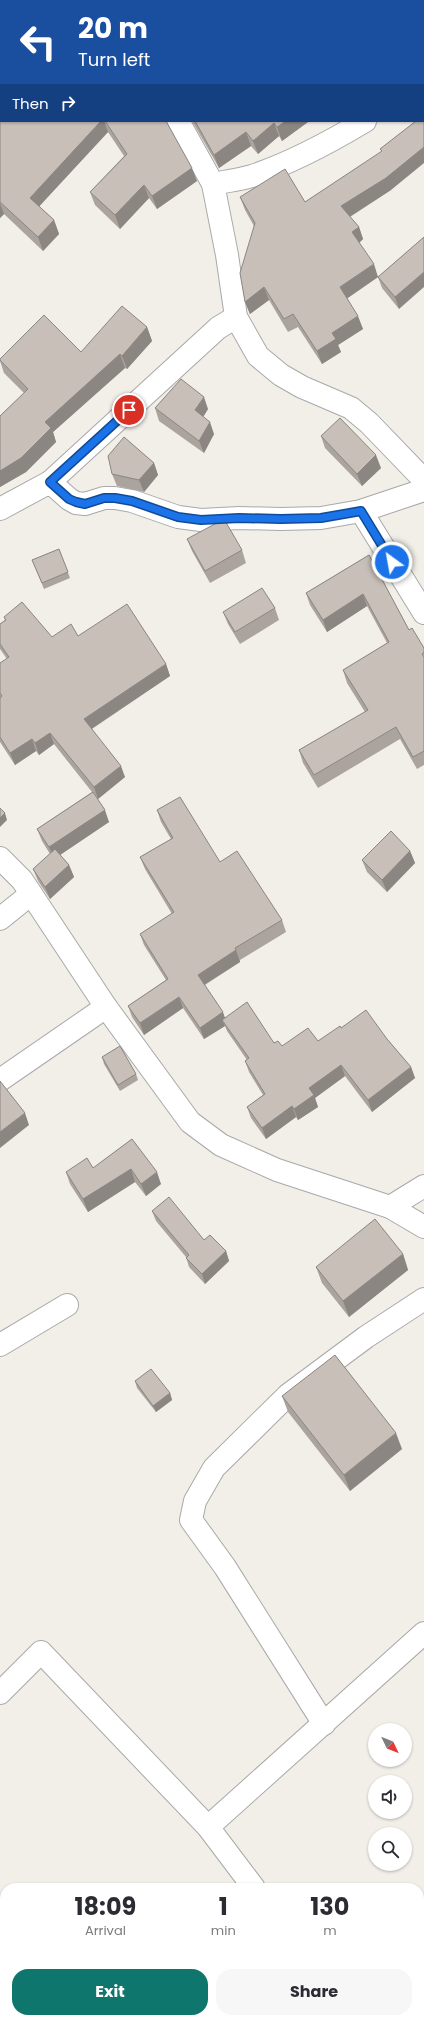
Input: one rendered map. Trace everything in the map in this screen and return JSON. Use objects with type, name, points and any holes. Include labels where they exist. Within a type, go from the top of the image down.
[{"type":"street","points":[[179,122],[213,184],[227,255],[236,317],[258,356],[281,376],[302,387],[351,408],[369,423],[424,480]]},
{"type":"street","points":[[213,184],[252,176],[340,136],[363,122]]},
{"type":"street","points":[[0,509],[50,482],[218,328],[236,317]]},
{"type":"street","points":[[50,482],[69,499],[76,502],[85,504],[104,498],[115,498],[132,501],[178,517],[201,520],[239,518],[321,518],[361,511],[424,490]]},
{"type":"street","points":[[361,511],[424,613]]},
{"type":"street","points":[[0,858],[22,880],[106,1007],[190,1122],[221,1145],[277,1170],[390,1207],[424,1228]]},
{"type":"street","points":[[0,919],[31,894]]},
{"type":"street","points":[[0,1080],[106,1007]]},
{"type":"street","points":[[390,1207],[424,1186]]},
{"type":"street","points":[[324,1724],[225,1567],[191,1520],[195,1501],[214,1468],[288,1395],[366,1337],[424,1298]]},
{"type":"street","points":[[0,1346],[67,1305]]},
{"type":"street","points":[[208,1827],[424,1633]]},
{"type":"street","points":[[0,1693],[41,1652],[208,1827],[250,1883]]},
{"type":"building","points":[[0,122],[100,122],[30,198],[54,220],[38,237],[0,202]]},
{"type":"building","points":[[106,122],[167,122],[192,168],[152,196],[144,185],[115,215],[90,192],[127,154]]},
{"type":"building","points":[[196,122],[284,122],[277,127],[274,123],[253,141],[246,132],[214,155]]},
{"type":"building","points":[[415,122],[424,122],[424,147],[386,178],[341,206],[359,227],[352,232],[374,264],[340,287],[358,316],[332,333],[336,339],[317,351],[293,314],[284,319],[264,287],[245,302],[240,273],[255,223],[240,197],[285,169],[305,202],[382,151],[380,149]]},
{"type":"building","points":[[424,237],[424,272],[395,297],[378,277]]},
{"type":"building","points":[[122,306],[147,327],[122,356],[120,354],[45,422],[51,428],[21,458],[0,471],[0,416],[28,389],[0,359],[44,315],[81,352]]},
{"type":"building","points":[[181,379],[204,397],[195,410],[210,422],[199,441],[155,408]]},
{"type":"building","points":[[340,418],[376,455],[357,474],[321,436]]},
{"type":"building","points":[[124,437],[154,463],[139,480],[112,474],[108,456]]},
{"type":"building","points":[[224,519],[242,550],[205,571],[187,539]]},
{"type":"building","points":[[59,549],[68,572],[42,583],[32,560]]},
{"type":"building","points":[[369,555],[409,630],[412,628],[424,648],[424,652],[422,654],[424,657],[424,751],[413,757],[396,727],[314,775],[299,750],[368,710],[343,670],[389,642],[363,594],[323,620],[306,593]]},
{"type":"building","points":[[262,588],[275,608],[235,632],[223,612]]},
{"type":"building","points":[[22,602],[52,637],[71,624],[78,636],[127,604],[166,664],[84,719],[121,766],[94,787],[50,733],[35,743],[32,739],[10,753],[0,737],[0,698],[2,696],[0,693],[0,663],[9,657],[0,644],[0,624],[6,620],[4,617]]},
{"type":"building","points":[[93,792],[105,810],[49,847],[37,829]]},
{"type":"building","points":[[180,797],[220,862],[237,851],[282,920],[235,948],[236,950],[198,975],[223,1012],[200,1028],[179,997],[140,1023],[128,1006],[168,979],[140,934],[174,912],[140,857],[173,838],[157,810]]},
{"type":"building","points":[[0,808],[5,813],[0,818]]},
{"type":"building","points":[[391,831],[410,851],[382,880],[362,860]]},
{"type":"building","points":[[55,849],[69,865],[45,887],[33,869]]},
{"type":"building","points":[[247,1002],[274,1043],[278,1041],[282,1046],[308,1028],[318,1041],[340,1026],[341,1028],[366,1010],[387,1039],[411,1067],[368,1100],[341,1065],[309,1088],[314,1095],[294,1109],[292,1106],[262,1128],[247,1107],[265,1094],[245,1061],[249,1058],[222,1020]]},
{"type":"building","points":[[120,1046],[136,1074],[118,1085],[102,1057]]},
{"type":"building","points":[[0,1081],[25,1113],[0,1132]]},
{"type":"building","points":[[132,1139],[157,1172],[141,1184],[131,1169],[83,1199],[66,1172],[87,1158],[93,1168]]},
{"type":"building","points":[[169,1197],[204,1240],[210,1235],[226,1251],[202,1274],[186,1258],[189,1255],[152,1211]]},
{"type":"building","points":[[375,1219],[403,1254],[343,1301],[316,1267]]},
{"type":"building","points":[[335,1355],[396,1433],[344,1475],[282,1396]]},
{"type":"building","points":[[151,1369],[170,1393],[153,1406],[135,1381]]},
{"type":"route","points":[[129,410],[50,482],[69,499],[85,504],[104,498],[115,498],[132,501],[178,517],[201,520],[239,518],[321,518],[361,511],[392,562]]}]
